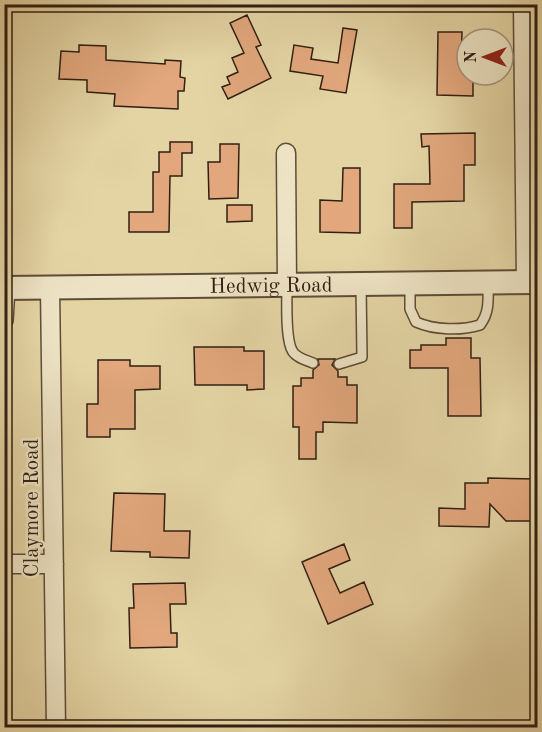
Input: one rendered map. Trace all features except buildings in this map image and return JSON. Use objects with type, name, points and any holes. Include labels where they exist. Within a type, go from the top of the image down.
[{"type":"street","points":[[523,4],[532,283]]},
{"type":"street","points":[[286,153],[287,286]]},
{"type":"street","name":"Hedwig Road","points":[[8,288],[532,283]]},
{"type":"street","name":"Claymore Road","points":[[50,288],[56,728]]},
{"type":"street","points":[[4,564],[54,564]]},
{"type":"lane","points":[[410,284],[410,309],[416,322],[426,326],[465,328],[480,325],[485,319],[488,310],[488,283]]},
{"type":"lane","points":[[339,364],[362,357],[361,285]]},
{"type":"lane","points":[[287,286],[289,340],[292,351],[313,363]]},
{"type":"lane","points":[[4,326],[8,321],[8,288]]}]
